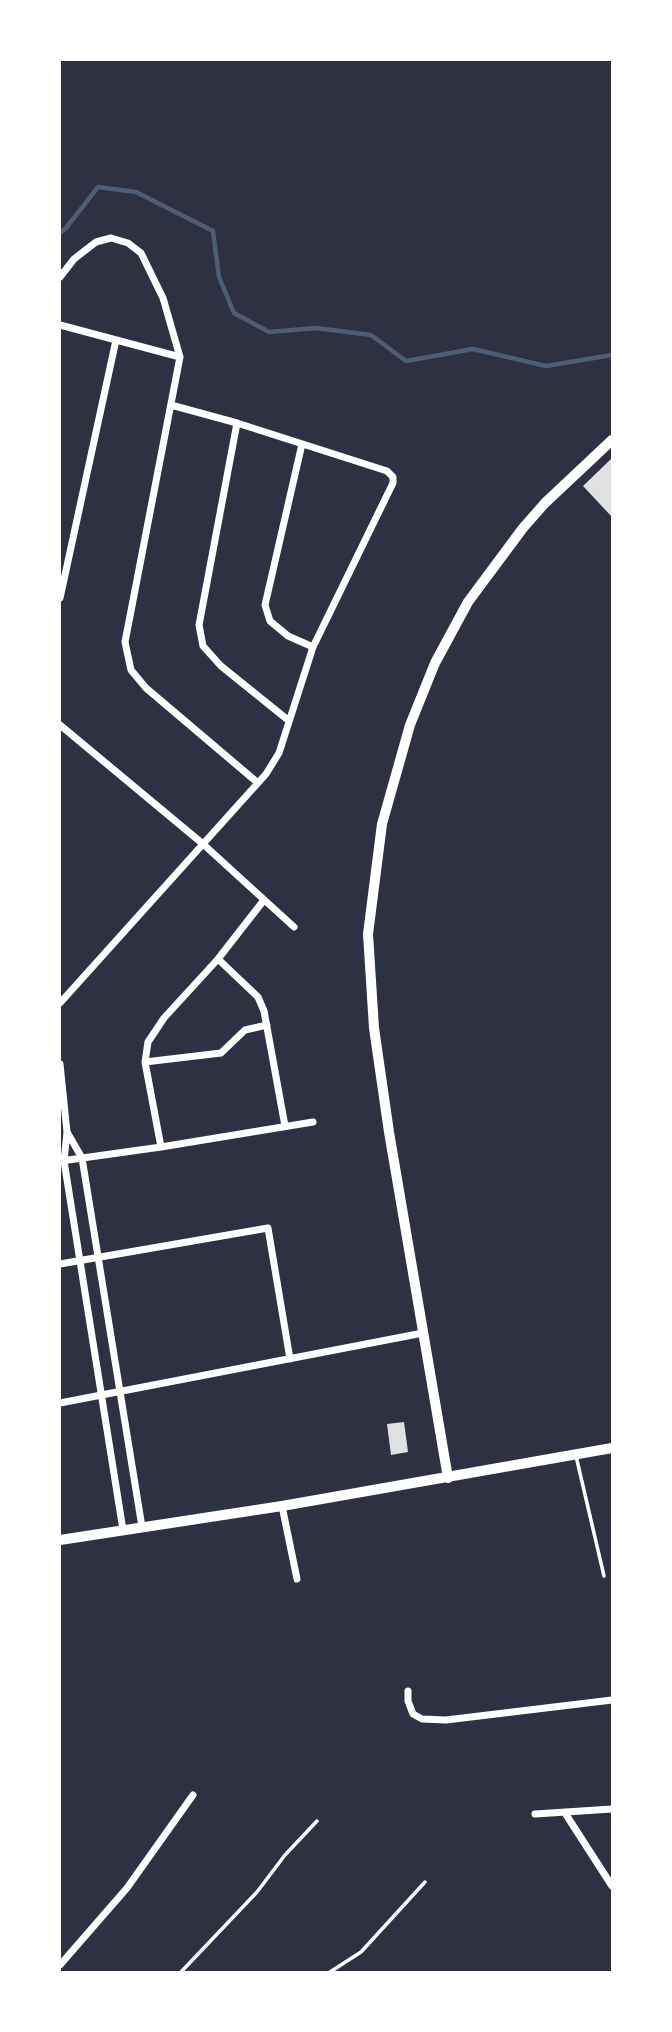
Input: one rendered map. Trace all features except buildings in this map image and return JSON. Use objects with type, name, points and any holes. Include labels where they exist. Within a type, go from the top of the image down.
[{"type":"main road","points":[[60,1540],[282,1506],[612,1448]]},
{"type":"street","points":[[60,277],[74,259],[96,242],[111,238],[128,243],[141,253],[163,298],[180,358],[125,642],[131,670],[146,688],[258,783]]},
{"type":"street","points":[[60,325],[180,358]]},
{"type":"street","points":[[60,598],[117,341]]},
{"type":"street","points":[[60,1003],[258,783],[279,753],[313,647],[394,483],[393,477],[387,471],[171,405]]},
{"type":"street","points":[[237,423],[199,625],[203,646],[221,666],[288,720]]},
{"type":"street","points":[[448,1478],[388,1132],[374,1028],[368,934],[382,824],[410,725],[435,663],[468,603],[523,528],[545,503],[612,440]]},
{"type":"street","points":[[302,444],[265,605],[270,621],[288,636],[313,647]]},
{"type":"street","points":[[60,725],[202,844],[294,927]]},
{"type":"street","points":[[161,1147],[145,1062],[148,1042],[164,1018],[218,959],[264,900]]},
{"type":"street","points":[[218,959],[258,996],[267,1025],[285,1126]]},
{"type":"street","points":[[145,1062],[221,1053],[245,1030],[267,1025]]},
{"type":"street","points":[[60,1064],[67,1132],[62,1161],[123,1530]]},
{"type":"street","points":[[62,1161],[313,1122]]},
{"type":"street","points":[[67,1132],[82,1158],[142,1527]]},
{"type":"street","points":[[60,1264],[268,1228],[290,1359]]},
{"type":"street","points":[[60,1403],[423,1333]]},
{"type":"street","points":[[282,1506],[297,1579]]},
{"type":"street","points":[[408,1691],[408,1701],[413,1714],[422,1719],[446,1720],[612,1700]]},
{"type":"street","points":[[60,1965],[127,1888],[193,1795]]},
{"type":"street","points":[[535,1814],[612,1810]]},
{"type":"street","points":[[565,1813],[612,1886]]},
{"type":"lane","points":[[576,1454],[604,1576]]},
{"type":"lane","points":[[181,1972],[257,1892],[285,1855],[317,1821]]},
{"type":"lane","points":[[330,1972],[361,1952],[425,1882]]},
{"type":"waterway","points":[[60,233],[98,187],[136,192],[213,231],[219,277],[234,313],[269,332],[316,328],[371,335],[406,361],[473,349],[546,366],[612,355]]}]
